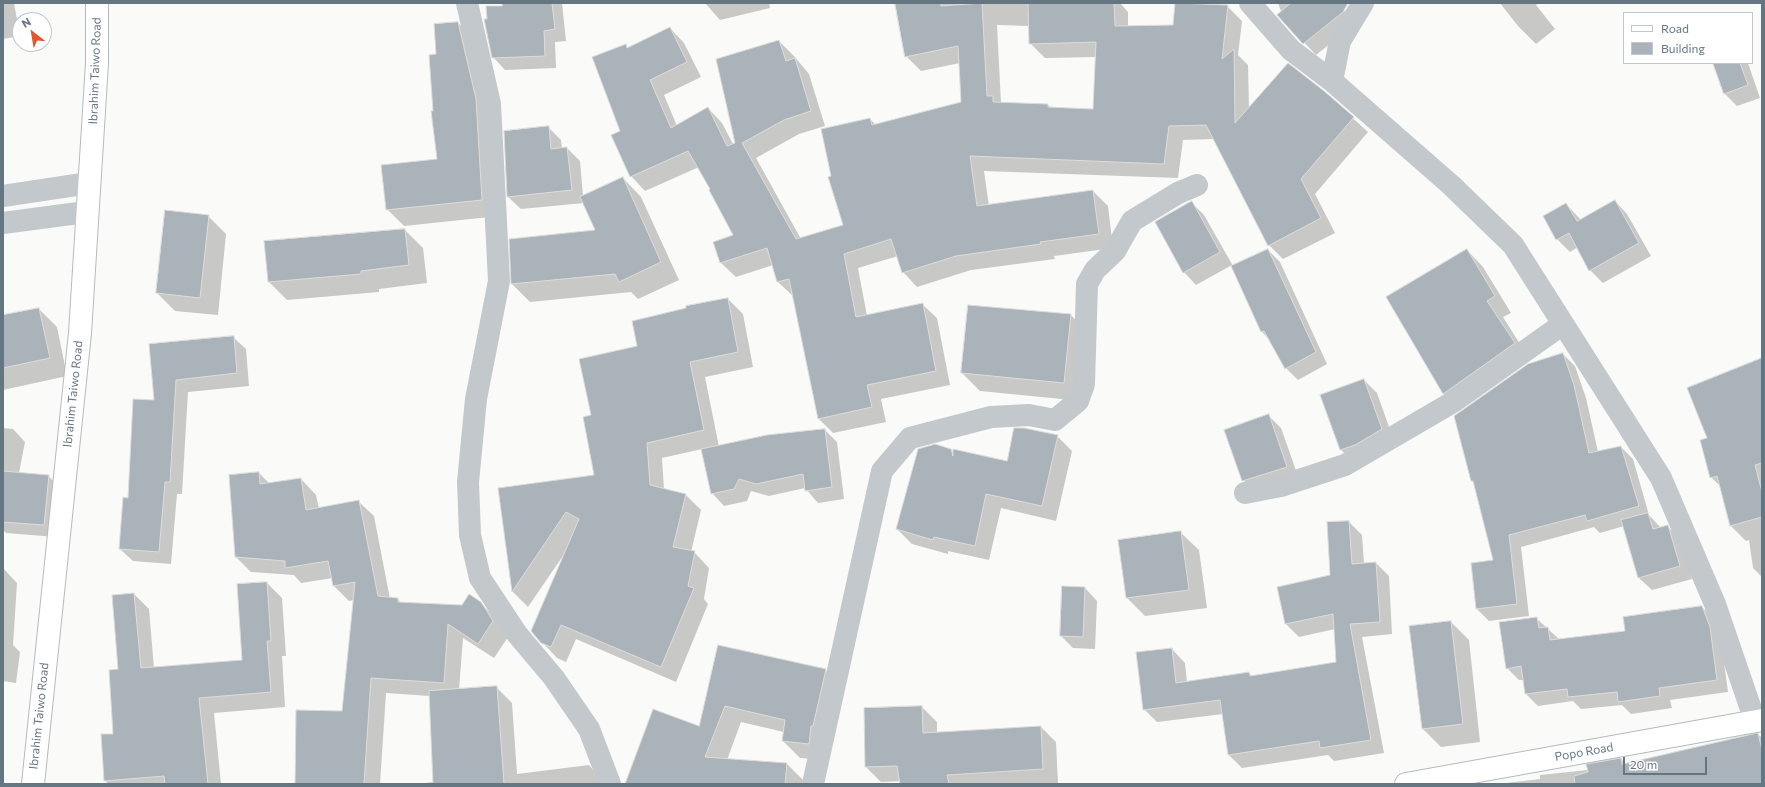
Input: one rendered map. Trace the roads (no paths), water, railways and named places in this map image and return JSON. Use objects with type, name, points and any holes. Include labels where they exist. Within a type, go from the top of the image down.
[{"type":"main road","name":"Ibrahim Taiwo Road","points":[[33,784],[80,333],[86,212],[97,63],[97,3]]},
{"type":"main road","name":"Popo Road","points":[[1406,784],[1758,721]]},
{"type":"street","points":[[467,3],[490,104],[499,281],[476,399],[468,482],[470,535],[480,578],[517,634],[554,678],[589,729],[610,784]]},
{"type":"street","points":[[1250,3],[1291,50],[1332,81],[1451,185],[1513,245],[1661,478],[1715,604],[1758,721]]},
{"type":"street","points":[[1332,81],[1340,40],[1363,3]]},
{"type":"street","points":[[3,196],[89,183]]},
{"type":"street","points":[[813,784],[882,471],[910,438],[991,416],[1029,415],[1055,420],[1078,401],[1084,384],[1087,284],[1095,270],[1115,251],[1132,221],[1178,193],[1197,185]]},
{"type":"street","points":[[3,223],[86,212]]},
{"type":"street","points":[[1245,494],[1282,486],[1345,465],[1453,402],[1563,324]]}]
